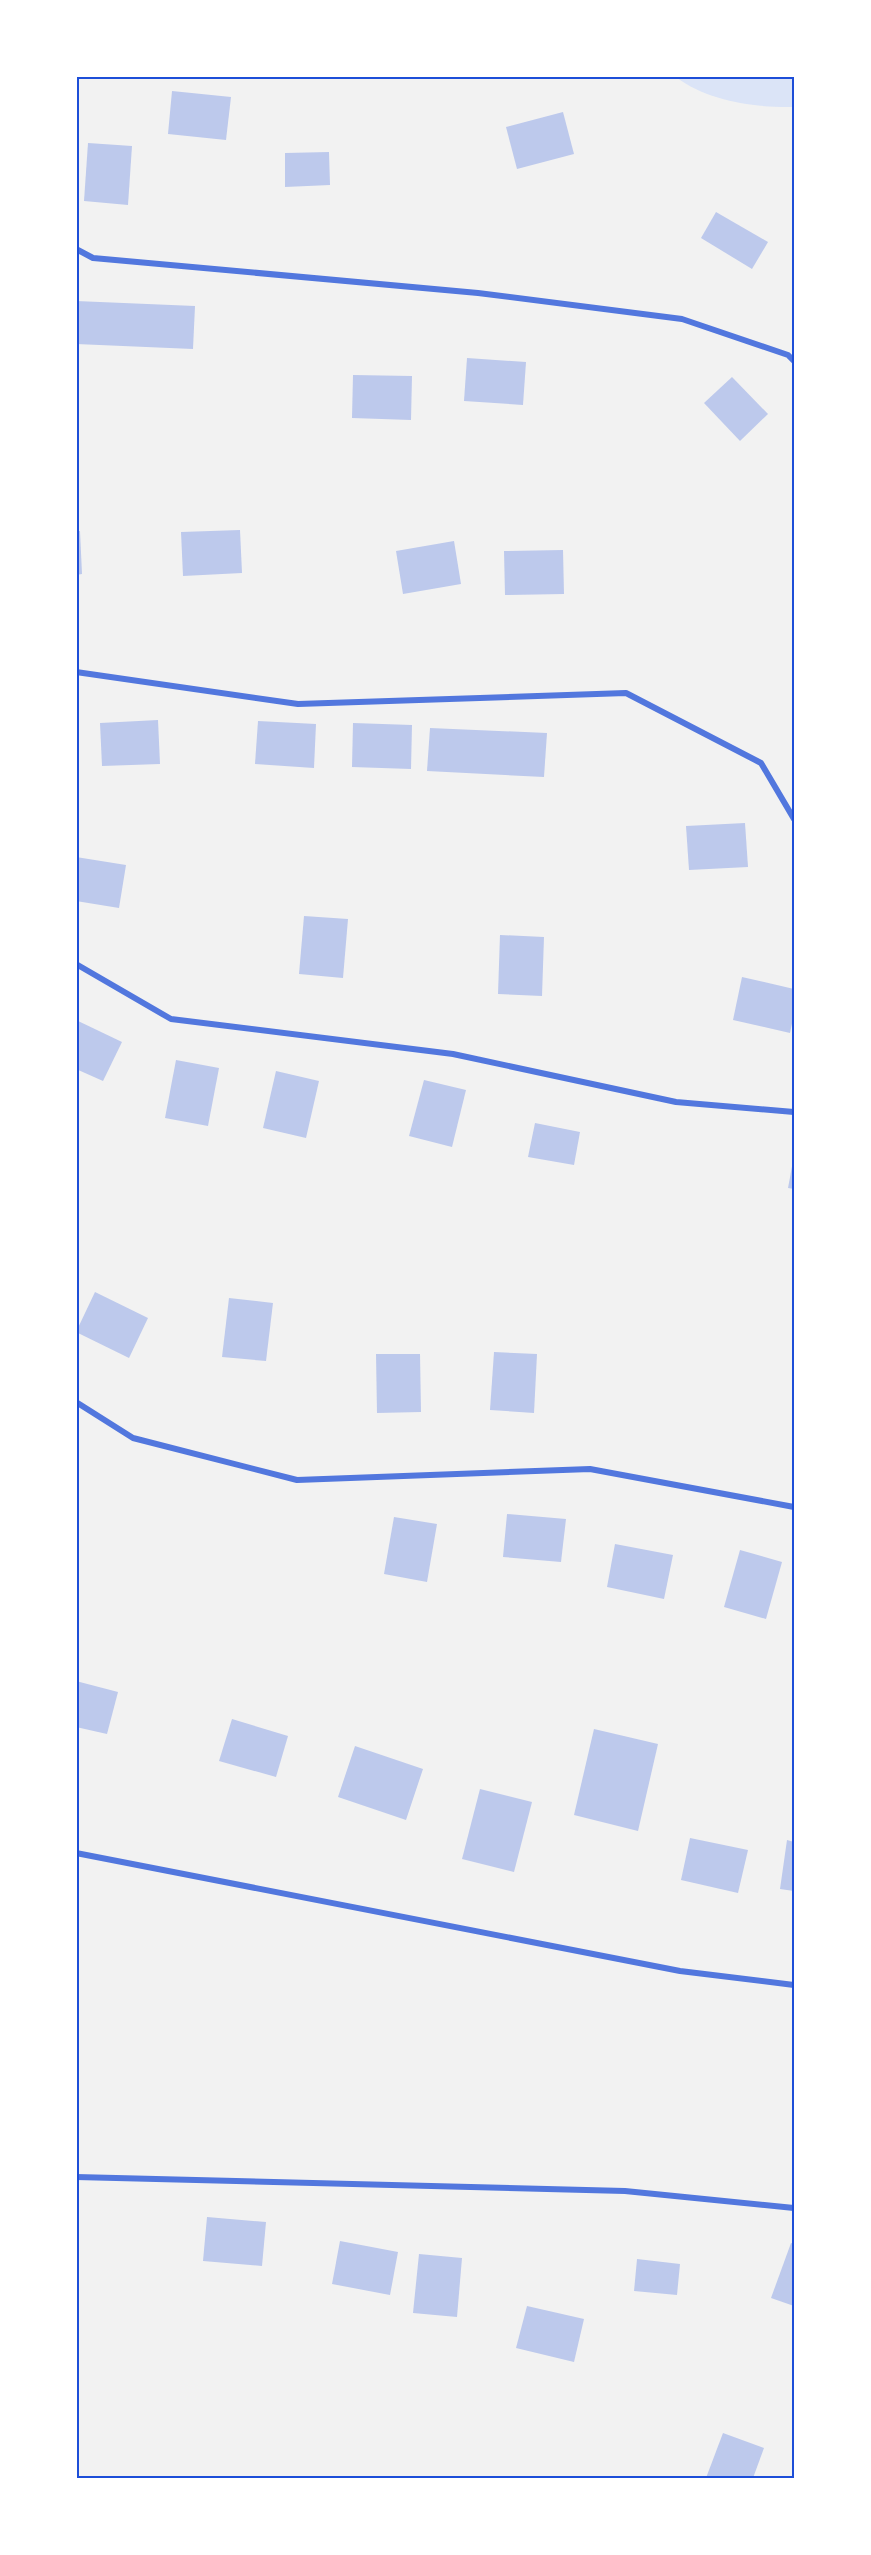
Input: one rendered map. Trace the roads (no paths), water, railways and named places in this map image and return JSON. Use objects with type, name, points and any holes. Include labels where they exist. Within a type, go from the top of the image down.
[{"type":"street","points":[[76,249],[93,258],[478,292],[682,319],[788,355],[795,361]]},
{"type":"street","points":[[76,672],[298,704],[626,693],[761,763],[795,819]]},
{"type":"street","points":[[76,964],[171,1019],[453,1054],[676,1102],[795,1112]]},
{"type":"street","points":[[76,1402],[133,1438],[297,1480],[590,1469],[795,1507]]},
{"type":"street","points":[[76,1853],[680,1971],[795,1985]]},
{"type":"street","points":[[76,2177],[625,2191],[795,2208]]}]
